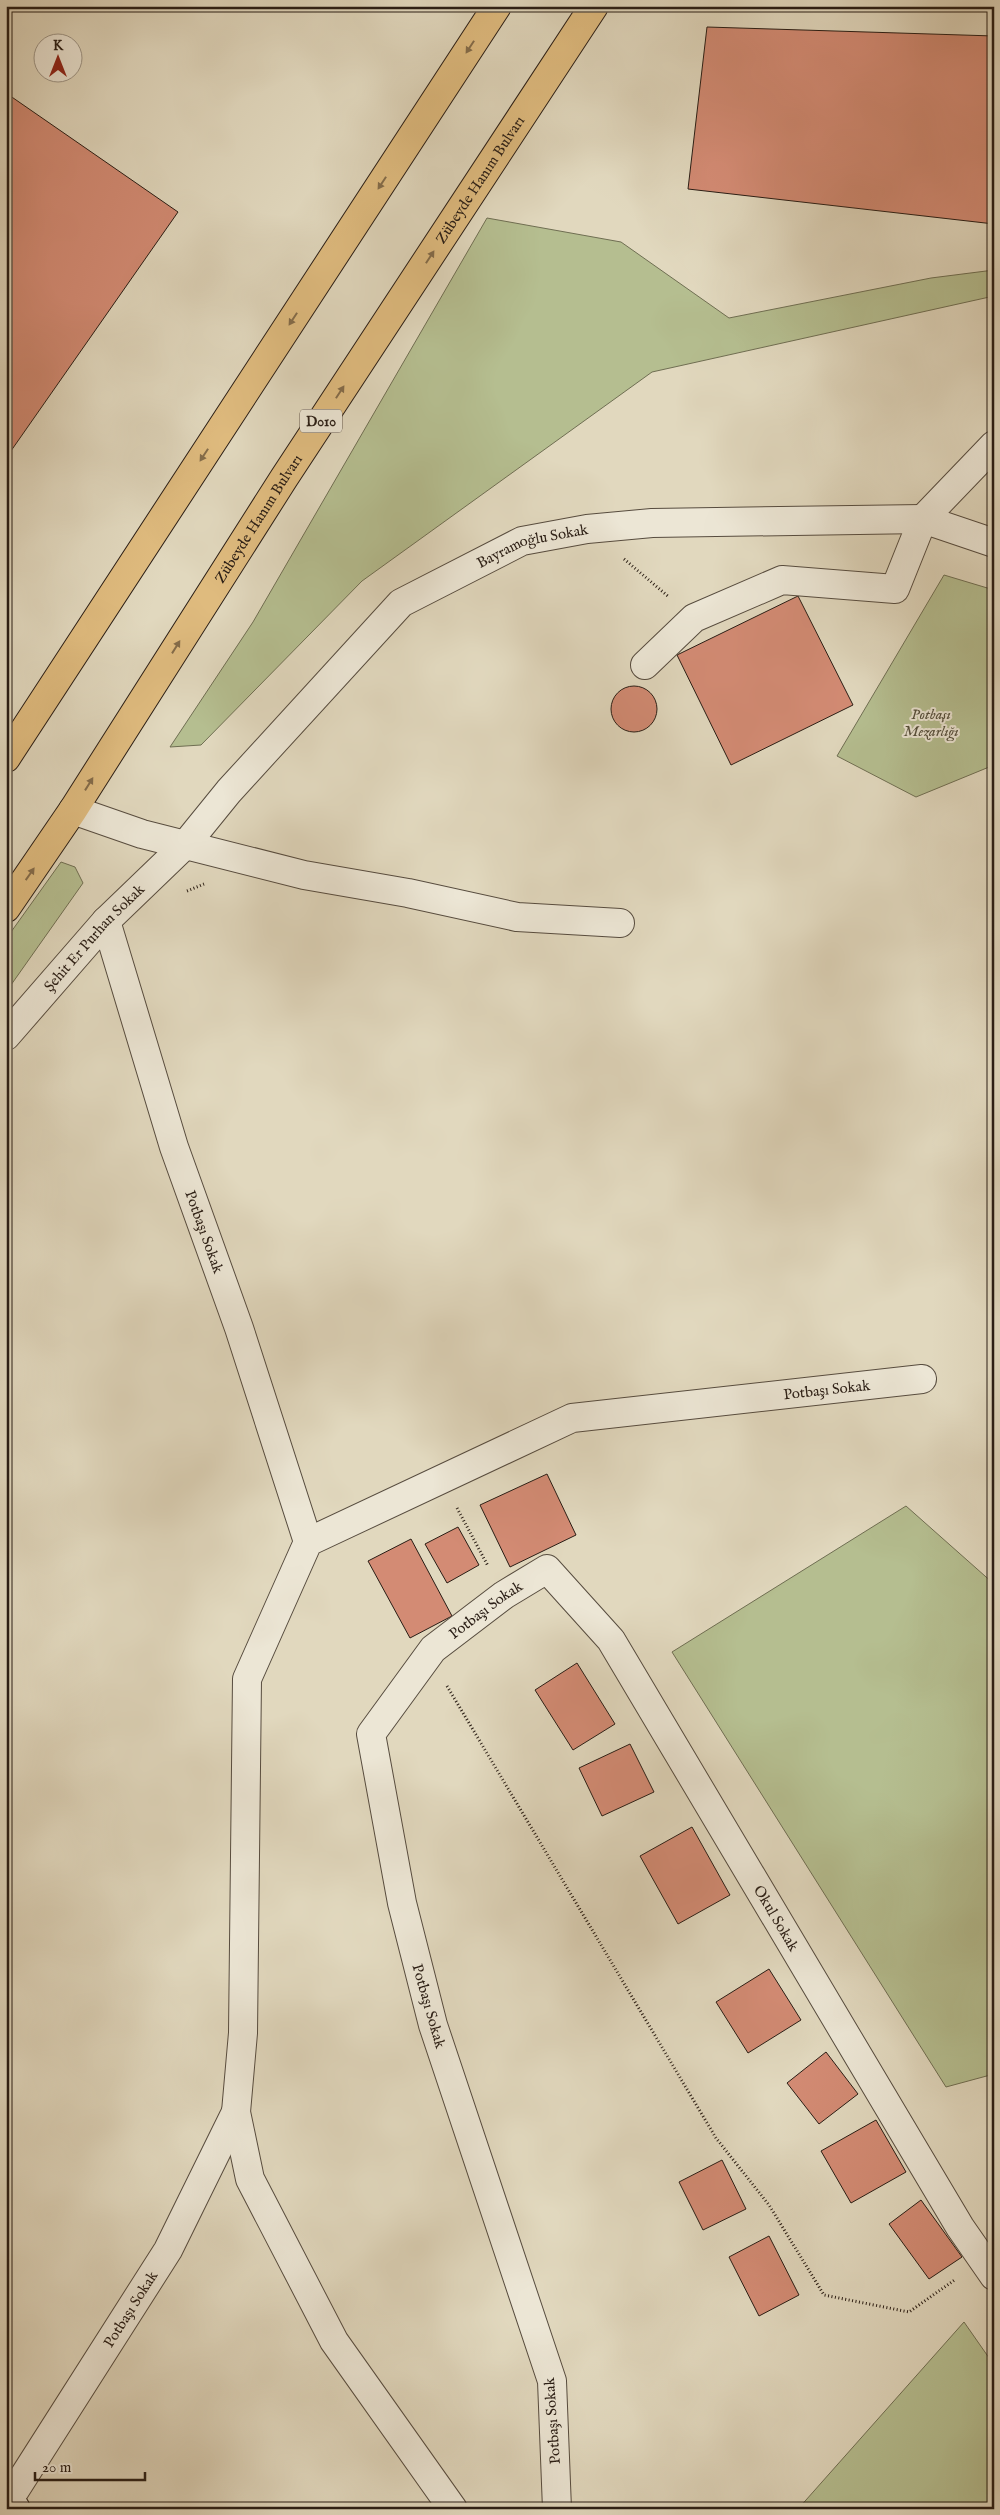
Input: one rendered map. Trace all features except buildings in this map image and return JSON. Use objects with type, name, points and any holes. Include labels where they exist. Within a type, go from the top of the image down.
[{"type":"highway","points":[[6,758],[497,6]]},
{"type":"highway","name":"Zübeyde Hanım Bulvarı","points":[[6,908],[73,810],[284,478],[594,6]]},
{"type":"street","points":[[645,666],[694,618],[782,580],[895,589],[923,520],[994,445]]},
{"type":"street","name":"Bayramoğlu Sokak","points":[[186,844],[228,791],[401,603],[522,541],[587,529],[652,523],[923,520],[994,543]]},
{"type":"street","points":[[73,810],[142,834],[304,875],[408,893],[517,917],[620,923]]},
{"type":"street","name":"Şehit Er Purhan Sokak","points":[[6,1036],[106,921],[186,844]]},
{"type":"street","name":"Potbaşı Sokak","points":[[106,921],[174,1147],[239,1328],[308,1542]]},
{"type":"street","name":"Potbaşı Sokak","points":[[453,2509],[334,2341],[250,2179],[236,2112],[243,2034],[247,1679],[308,1542],[572,1418],[922,1379]]},
{"type":"street","name":"Potbaşı Sokak","points":[[548,1569],[504,1596],[433,1650],[371,1734],[402,1903],[433,2026],[552,2381],[557,2509]]},
{"type":"street","name":"Okul Sokak","points":[[548,1569],[611,1640],[960,2227],[989,2268]]},
{"type":"street","name":"Potbaşı Sokak","points":[[11,2500],[168,2250],[236,2112]]},
{"type":"path","points":[[587,529],[694,618]]},
{"type":"path","points":[[442,1480],[504,1596]]},
{"type":"path","points":[[428,1655],[716,2138],[769,2205],[824,2295],[909,2312],[989,2268]]},
{"type":"green space","points":[[487,218],[621,242],[729,318],[931,278],[994,270],[994,296],[652,372],[362,581],[201,745],[170,747],[253,622]]},
{"type":"green space","name":"Potbaşı Mezarlığı","points":[[944,575],[994,590],[994,765],[916,797],[837,756]]},
{"type":"green space","points":[[61,862],[75,867],[83,883],[6,992],[6,939]]},
{"type":"green space","points":[[906,1506],[994,1584],[994,2074],[946,2087],[672,1652]]},
{"type":"green space","points":[[964,2322],[994,2365],[994,2509],[798,2509]]}]
